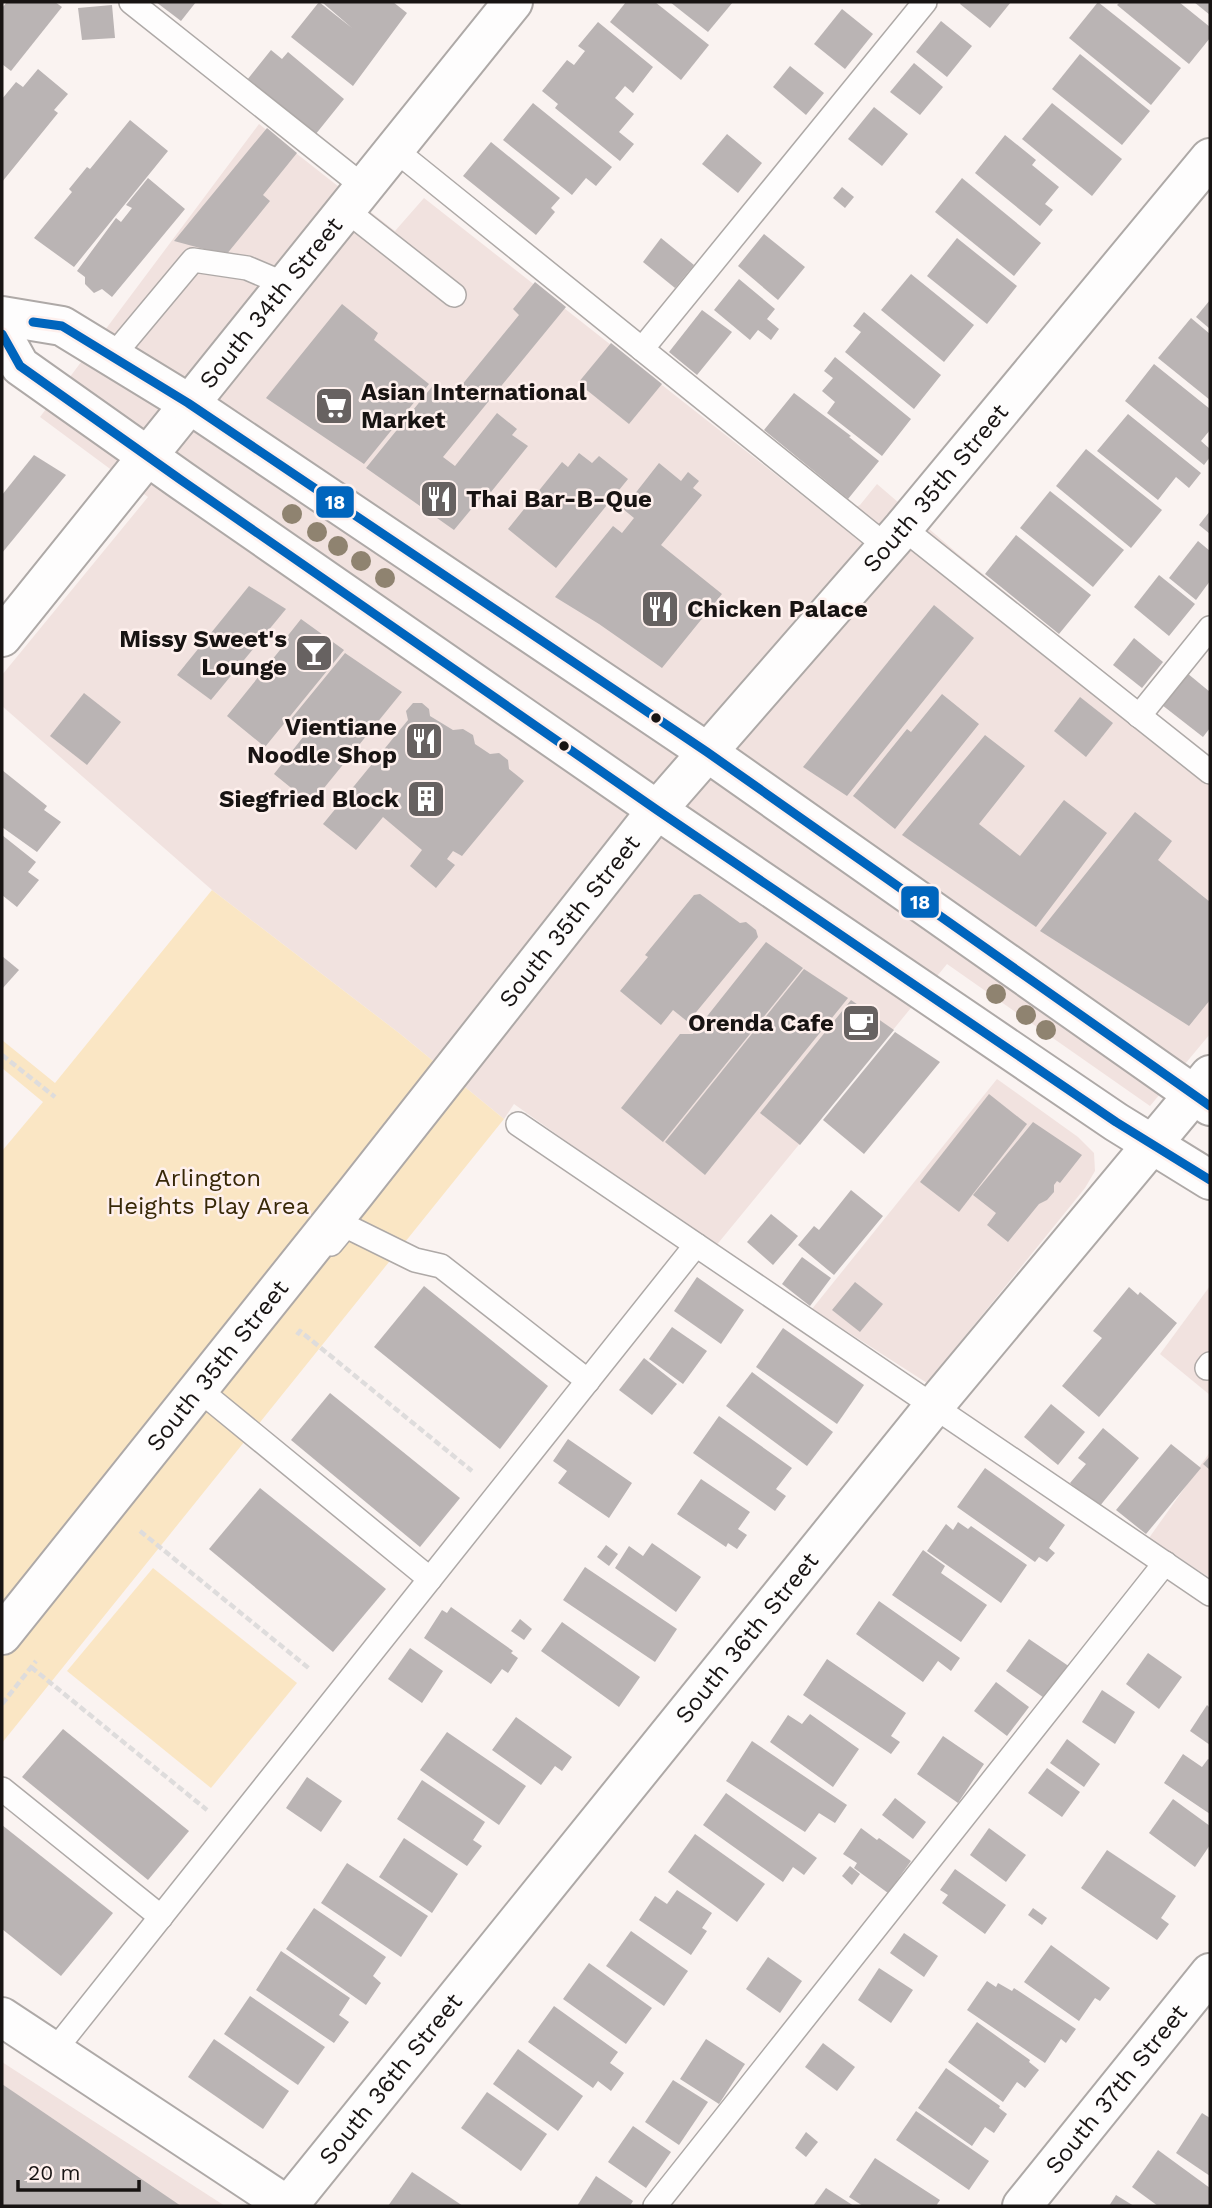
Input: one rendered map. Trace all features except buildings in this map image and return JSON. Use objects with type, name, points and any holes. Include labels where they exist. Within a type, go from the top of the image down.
[{"type":"main road","name":"South 34th Street","points":[[2,637],[513,2]]},
{"type":"main road","name":"South 35th Street","points":[[2,1634],[657,810],[895,537],[1210,158]]},
{"type":"main road","points":[[2,316],[62,326],[188,403],[1205,1092]]},
{"type":"main road","points":[[2,334],[20,366],[147,456],[657,810],[1116,1122],[1210,1180]]},
{"type":"main road","name":"South 36th Street","points":[[288,2206],[934,1406],[1154,1144],[1205,1092]]},
{"type":"main road","name":"South 37th Street","points":[[1022,2206],[1210,1973]]},
{"type":"main road","points":[[2,2017],[288,2206]]},
{"type":"lane","points":[[131,2],[355,198],[454,295]]},
{"type":"lane","points":[[642,349],[925,2]]},
{"type":"lane","points":[[394,149],[642,349],[1139,716],[1210,772]]},
{"type":"lane","points":[[112,357],[193,260],[247,268],[285,284]]},
{"type":"lane","points":[[1139,716],[1210,628]]},
{"type":"lane","points":[[518,1124],[1210,1594]]},
{"type":"lane","points":[[2,1653],[346,1226],[415,1260],[441,1266],[588,1381]]},
{"type":"lane","points":[[54,2051],[696,1245]]},
{"type":"lane","points":[[208,1397],[430,1579]]},
{"type":"lane","points":[[655,2206],[1165,1563]]},
{"type":"lane","points":[[2,1789],[161,1917]]},
{"type":"path","points":[[2,1055],[55,1097]]},
{"type":"path","points":[[291,1342],[300,1331],[472,1471]]},
{"type":"path","points":[[148,1521],[140,1531],[311,1670]]},
{"type":"path","points":[[2,1704],[40,1657]]},
{"type":"path","points":[[31,1667],[205,1808]]},
{"type":"shaded area","points":[[259,124],[395,231],[424,198],[831,518],[860,505],[877,484],[957,553],[1210,757],[1210,1034],[1150,1106],[947,964],[715,1247],[514,1104],[504,1119],[399,1033],[212,890],[2,706],[2,675],[148,497],[40,417]]},
{"type":"shaded area","points":[[997,1079],[1078,1137],[1094,1153],[1095,1171],[1085,1188],[927,1383],[812,1309]]},
{"type":"shaded area","points":[[1210,1286],[1210,1395],[1160,1354]]},
{"type":"shaded area","points":[[1210,1452],[1210,1578],[1149,1538]]},
{"type":"shaded area","points":[[2,2062],[225,2206],[2,2206]]},
{"type":"green space","name":"Arlington Heights Play Area","points":[[212,890],[399,1033],[504,1119],[2,1743],[2,1151],[43,1102],[2,1068],[2,1040],[55,1083]]},
{"type":"green space","points":[[153,1568],[297,1683],[211,1788],[67,1671]]},
{"type":"transit line","name":"18","points":[[33,322],[62,326],[188,403],[707,752],[1210,1106]]},
{"type":"transit line","name":"18","points":[[2,334],[20,366],[181,480],[657,810],[1116,1122],[1210,1180]]},
{"type":"place","name":"Asian International Market","points":[[334,406]]},
{"type":"place","name":"Thai Bar-B-Que","points":[[439,499]]},
{"type":"place","name":"Chicken Palace","points":[[660,609]]},
{"type":"place","name":"Missy Sweet's Lounge","points":[[314,653]]},
{"type":"place","name":"Vientiane Noodle Shop","points":[[424,741]]},
{"type":"place","name":"Siegfried Block","points":[[426,799]]},
{"type":"place","name":"Orenda Cafe","points":[[861,1023]]}]
